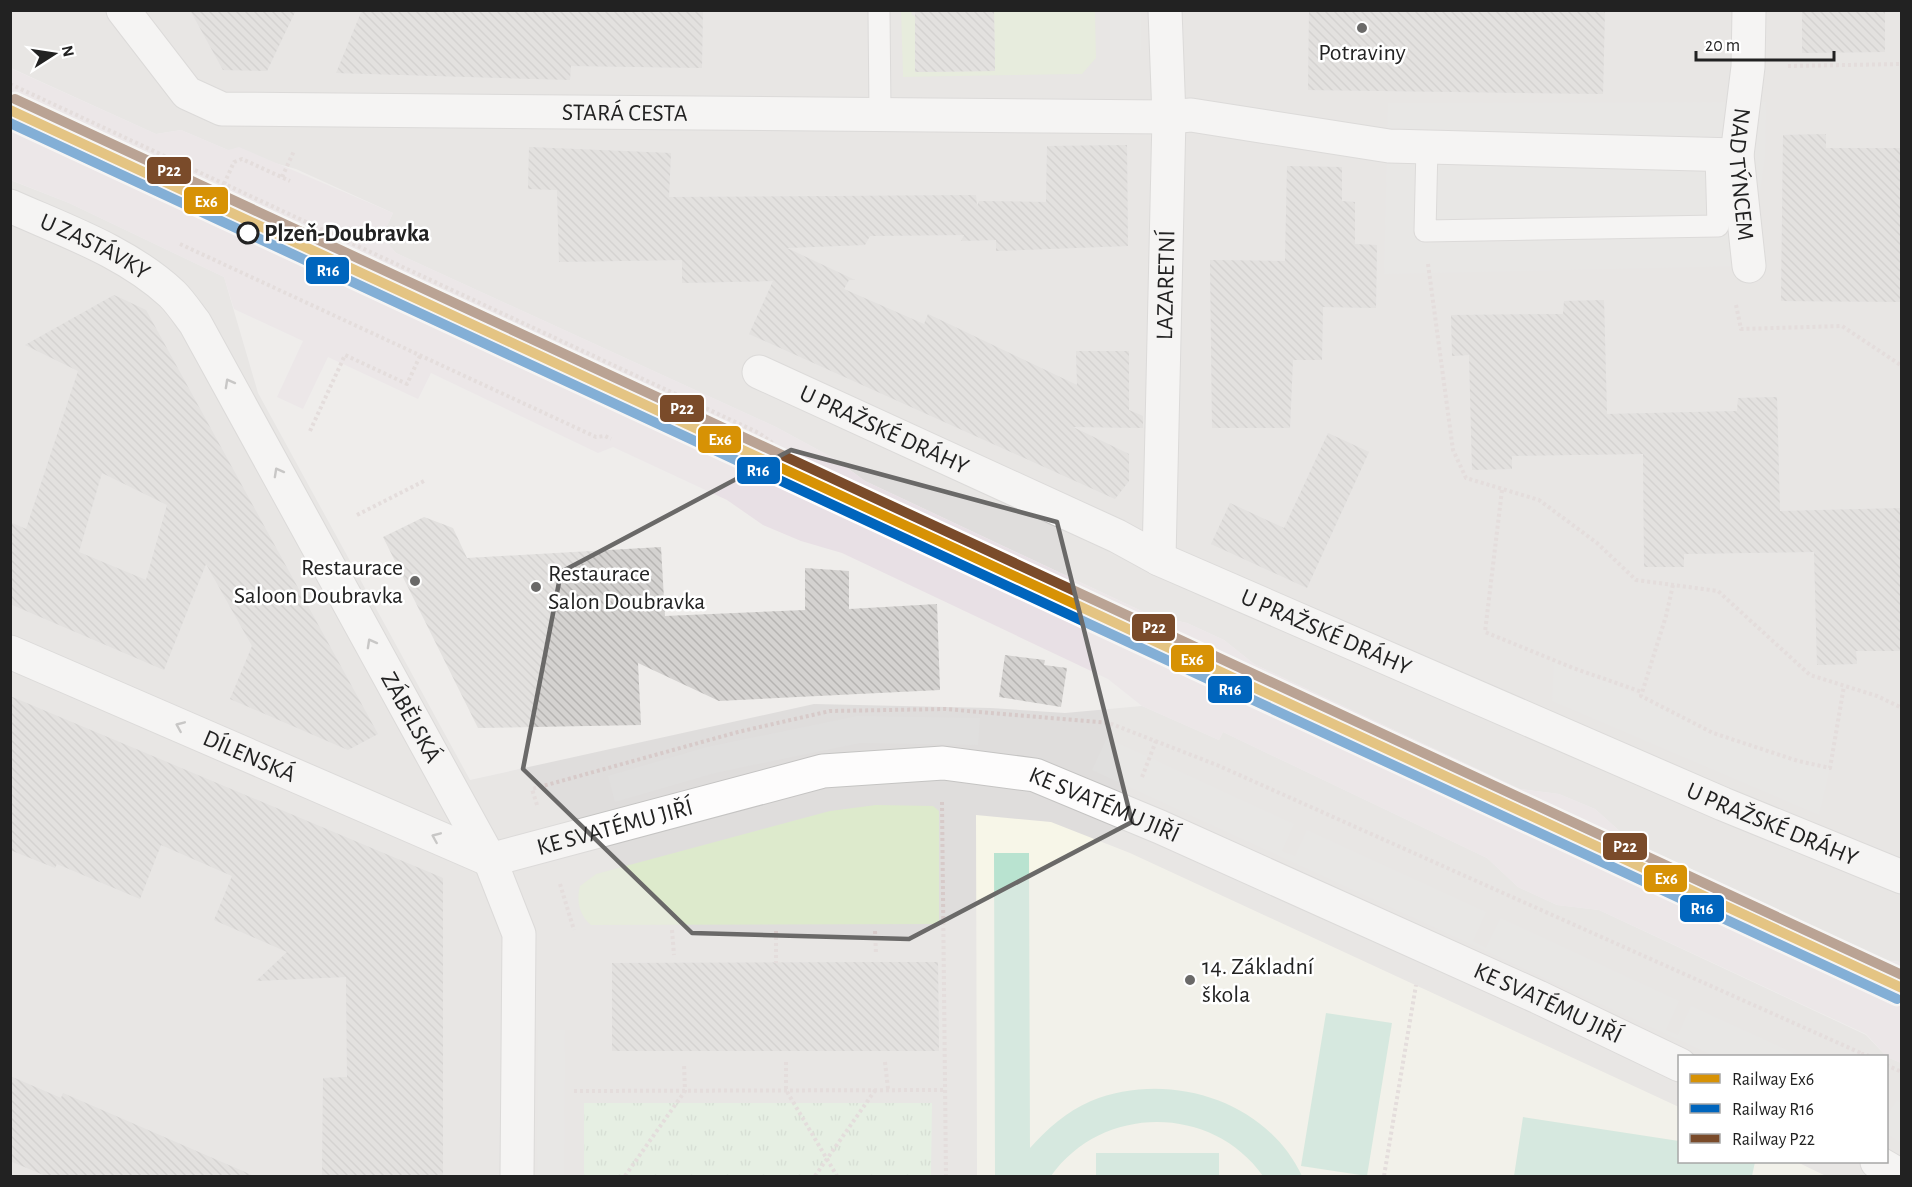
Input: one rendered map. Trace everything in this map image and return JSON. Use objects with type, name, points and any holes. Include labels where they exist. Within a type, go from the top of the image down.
[{"type":"street","name":"STARÁ CESTA","points":[[123,10],[187,93],[222,109],[880,112],[1169,117],[1191,115],[1389,146],[1726,155]]},
{"type":"street","name":"LAZARETNÍ","points":[[1159,559],[1169,117],[1165,10]]},
{"type":"street","name":"NAD TÝNCEM","points":[[1749,10],[1749,67],[1726,155],[1749,266]]},
{"type":"street","name":"U ZASTÁVKY","points":[[10,206],[113,253],[153,278],[174,296]]},
{"type":"street","name":"ZÁBĚLSKÁ","points":[[174,296],[215,357],[490,860],[519,933],[517,1176]]},
{"type":"street","name":"U PRAŽSKÉ DRÁHY","points":[[759,372],[1117,536],[1159,559],[1723,804],[1902,877]]},
{"type":"street","name":"DÍLENSKÁ","points":[[10,652],[490,860]]},
{"type":"street","name":"KE SVATÉMU JIŘÍ","points":[[490,860],[823,771],[943,763],[1035,775],[1170,832],[1516,987],[1678,1064]]},
{"type":"street","points":[[1880,1163],[1901,1176]]},
{"type":"lane","points":[[879,10],[880,112]]},
{"type":"lane","points":[[1427,147],[1425,231],[1718,226],[1726,155]]},
{"type":"path","points":[[1749,67],[1902,64]]},
{"type":"path","points":[[10,84],[759,433],[774,444]]},
{"type":"path","points":[[224,184],[234,162],[242,159],[290,181]]},
{"type":"path","points":[[1425,231],[1429,279],[1453,450],[1466,478],[1539,500],[1597,543],[1636,580],[1718,591],[1810,675],[1877,696],[1902,708]]},
{"type":"path","points":[[178,243],[596,437],[605,436],[611,439]]},
{"type":"path","points":[[1749,266],[1727,279],[1741,329],[1842,326],[1902,366]]},
{"type":"path","points":[[310,431],[345,355],[408,384],[420,356]]},
{"type":"path","points":[[357,515],[426,480]]},
{"type":"path","points":[[1503,490],[1485,632],[1573,668],[1642,692]]},
{"type":"path","points":[[1673,585],[1666,616],[1641,696],[1713,733],[1798,761],[1830,768],[1844,686]]},
{"type":"path","points":[[532,789],[738,732],[830,711],[945,709],[1109,723],[1217,765],[1863,1055]]},
{"type":"path","points":[[1141,780],[1156,741]]},
{"type":"path","points":[[943,763],[946,1176]]},
{"type":"path","points":[[672,930],[674,955]]},
{"type":"path","points":[[776,931],[776,963]]},
{"type":"path","points":[[875,931],[876,954]]},
{"type":"path","points":[[1384,1176],[1416,984]]},
{"type":"path","points":[[786,1062],[786,1090],[837,1176]]},
{"type":"path","points":[[885,1062],[888,1089]]},
{"type":"path","points":[[625,1176],[685,1091],[684,1065]]},
{"type":"path","points":[[1888,1065],[1902,1071]]},
{"type":"path","points":[[815,1176],[876,1089]]},
{"type":"path","points":[[574,1091],[945,1090]]},
{"type":"highlighted area","points":[[791,450],[1057,522],[1132,822],[909,939],[692,933],[523,769],[561,572]]},
{"type":"shaded area","points":[[11,10],[1901,11],[1901,962],[1881,960],[1633,843],[1595,809],[1559,794],[1520,789],[1254,664],[1224,640],[1187,623],[1148,614],[865,481],[835,459],[776,427],[396,253],[382,237],[393,213],[296,169],[228,150],[181,130],[156,134],[11,68]]},
{"type":"shaded area","points":[[1110,11],[1141,11],[1141,50],[1110,50]]},
{"type":"shaded area","points":[[10,68],[156,134],[181,130],[228,150],[239,147],[393,213],[382,237],[396,253],[776,427],[835,459],[865,481],[1148,614],[1187,623],[1224,640],[1254,664],[1520,789],[1559,794],[1595,809],[1633,843],[1881,960],[1901,962],[1901,1063],[1888,1057],[1866,1034],[1599,910],[1557,905],[1518,887],[1487,858],[1223,732],[1219,740],[1142,706],[1108,679],[842,553],[801,541],[763,525],[727,500],[613,447],[598,453],[431,373],[418,399],[328,357],[303,409],[277,397],[303,341],[234,309],[224,277],[69,203],[11,180]]},
{"type":"shaded area","points":[[1766,102],[1765,157],[1749,266],[1384,274],[1388,103]]},
{"type":"shaded area","points":[[10,180],[69,203],[224,277],[258,393],[470,780],[814,704],[991,708],[1065,713],[1142,706],[1219,740],[1223,732],[1487,858],[1518,887],[1557,905],[1599,910],[1866,1035],[1885,1055],[1678,1055],[1678,1163],[1888,1163],[1888,1057],[1901,1063],[1901,1176],[11,1176]]},
{"type":"shaded area","points":[[1554,660],[1641,696],[1713,733],[1798,761],[1830,768],[1819,815],[1552,701]]},
{"type":"shaded area","points":[[857,716],[980,718],[978,745],[860,743],[715,773],[615,802],[608,776],[707,747]]},
{"type":"shaded area","points":[[1107,738],[1294,824],[1282,851],[1295,856],[1307,830],[1486,912],[1473,941],[1486,948],[1501,918],[1679,1001],[1666,1030],[1678,1035],[1691,1006],[1798,1055],[1712,1055],[1092,770]]},
{"type":"shaded area","name":"14. Základní škola","points":[[976,815],[1051,822],[1130,853],[1678,1107],[1678,1163],[1799,1163],[1826,1176],[977,1176]]},
{"type":"shaded area","points":[[538,1030],[565,1030],[564,1176],[537,1176]]},
{"type":"shaded area","points":[[1897,1100],[1901,1103],[1901,1143],[1888,1135],[1888,1114]]},
{"type":"green space","points":[[901,11],[911,11],[915,16],[915,72],[995,71],[994,11],[1095,11],[1096,58],[1082,74],[903,77]]},
{"type":"green space","points":[[876,805],[933,806],[939,811],[939,924],[591,925],[581,912],[578,897],[580,886],[596,874],[830,811]]},
{"type":"green space","points":[[994,853],[1029,853],[1030,1148],[1057,1122],[1091,1101],[1120,1092],[1151,1089],[1182,1091],[1212,1098],[1239,1110],[1265,1127],[1286,1149],[1302,1176],[1263,1176],[1241,1152],[1216,1136],[1187,1125],[1157,1122],[1127,1125],[1098,1136],[1073,1152],[1051,1176],[995,1176]]},
{"type":"green space","points":[[1326,1013],[1392,1023],[1367,1176],[1301,1166]]},
{"type":"green space","points":[[584,1103],[932,1103],[931,1176],[584,1176]]},
{"type":"green space","points":[[1523,1117],[1678,1141],[1678,1163],[1755,1163],[1752,1176],[1514,1176]]},
{"type":"green space","points":[[1096,1153],[1219,1153],[1219,1176],[1096,1176]]},
{"type":"building","points":[[190,10],[296,10],[267,71],[223,70]]},
{"type":"building","points":[[362,10],[703,10],[702,68],[571,66],[570,80],[336,73]]},
{"type":"building","points":[[915,10],[994,10],[995,71],[915,72]]},
{"type":"building","points":[[1309,10],[1605,10],[1603,94],[1308,90]]},
{"type":"building","points":[[1802,10],[1885,10],[1885,52],[1802,53]]},
{"type":"building","points":[[1826,134],[1826,148],[1902,148],[1902,302],[1781,301],[1783,135]]},
{"type":"building","points":[[1127,145],[1128,246],[996,251],[996,240],[961,241],[964,235],[870,236],[865,245],[787,248],[855,280],[849,280],[844,289],[924,324],[928,314],[1077,385],[1076,351],[1129,351],[1129,410],[1143,416],[1143,428],[1073,427],[1129,454],[1129,481],[1115,499],[749,334],[773,281],[682,283],[682,260],[559,262],[557,190],[528,189],[529,147],[671,153],[669,197],[976,195],[977,206],[979,201],[1046,202],[1047,146]]},
{"type":"building","points":[[1287,166],[1342,167],[1342,201],[1355,202],[1355,244],[1377,245],[1376,308],[1323,307],[1322,360],[1293,360],[1290,428],[1212,428],[1210,260],[1285,261]]},
{"type":"building","points":[[114,295],[146,310],[378,734],[348,750],[230,699],[252,646],[206,564],[164,670],[10,604],[10,522],[26,529],[78,371],[25,345]],"holes":[[[102,473],[167,505],[146,580],[79,552]]]},
{"type":"building","points":[[1604,300],[1607,414],[1737,411],[1738,398],[1777,397],[1780,511],[1902,508],[1902,651],[1856,651],[1857,664],[1817,665],[1814,552],[1684,554],[1684,567],[1644,567],[1643,454],[1512,456],[1512,469],[1472,470],[1469,355],[1452,356],[1451,315],[1563,314],[1564,301]]},
{"type":"building","points":[[1328,433],[1369,452],[1307,588],[1211,544],[1230,503],[1284,528]]},
{"type":"building","points":[[424,517],[453,528],[467,558],[661,547],[665,616],[805,610],[805,568],[849,571],[849,609],[937,604],[940,690],[719,701],[638,663],[641,725],[478,728],[383,537]]},
{"type":"building","points":[[1005,655],[1045,660],[1044,665],[1067,668],[1061,707],[999,697]]},
{"type":"building","points":[[10,696],[443,878],[443,1176],[322,1176],[323,1078],[347,1077],[346,977],[256,981],[287,952],[214,920],[232,876],[161,845],[140,899],[57,864],[55,868],[10,850]]},
{"type":"building","points":[[938,962],[939,1051],[612,1051],[612,963]]},
{"type":"building","points":[[10,1076],[61,1098],[63,1093],[254,1176],[46,1176],[10,1161]]},
{"type":"rail line","name":"P22","points":[[15,99],[1902,975]]},
{"type":"rail line","name":"Ex6","points":[[10,110],[1902,988]]},
{"type":"rail line","name":"R16","points":[[10,123],[1897,999]]},
{"type":"place","name":"Potraviny","points":[[1362,28]]},
{"type":"place","name":"Plzeň-Doubravka","points":[[248,233]]},
{"type":"place","name":"Restaurace Saloon Doubravka","points":[[415,581]]},
{"type":"place","name":"Restaurace Salon Doubravka","points":[[536,587]]},
{"type":"place","name":"14. Základní škola","points":[[1190,980]]}]
